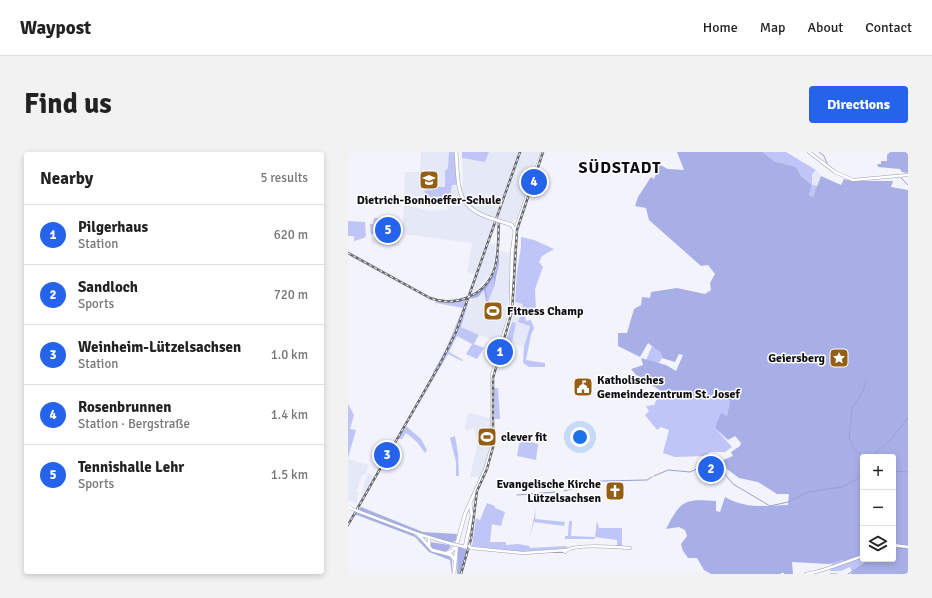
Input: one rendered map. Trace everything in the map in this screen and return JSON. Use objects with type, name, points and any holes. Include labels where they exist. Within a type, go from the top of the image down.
[{"type":"main road","points":[[456,152],[459,185],[464,201],[475,213],[506,223],[513,227]]},
{"type":"main road","points":[[454,574],[457,543],[465,514],[485,470],[491,451],[492,376],[504,337],[511,304],[513,227],[519,219],[542,152]]},
{"type":"main road","points":[[809,152],[835,172],[850,179],[867,180],[908,175]]},
{"type":"main road","points":[[498,341],[504,337]]},
{"type":"main road","points":[[466,547],[472,513],[470,501]]},
{"type":"main road","points":[[349,508],[418,534],[428,540],[432,550],[451,555],[455,560]]},
{"type":"main road","points":[[465,514],[469,511],[472,513]]},
{"type":"main road","points":[[418,534],[428,540],[433,539],[491,551],[523,553],[563,550],[565,552],[567,550],[594,547],[630,548]]},
{"type":"main road","points":[[428,540],[431,549],[444,553],[451,552],[457,543]]},
{"type":"main road","points":[[896,545],[908,547]]},
{"type":"main road","points":[[491,551],[495,555]]},
{"type":"main road","points":[[806,574],[827,570],[843,562],[860,557]]},
{"type":"shaded area","points":[[421,152],[450,152],[452,186],[463,186],[462,158],[485,162],[489,152],[539,152],[517,218],[513,222],[500,219],[499,251],[510,252],[510,291],[502,337],[497,342],[461,327],[471,300],[478,297],[484,290],[488,301],[497,278],[499,254],[493,277],[486,286],[471,297],[460,327],[447,353],[357,510],[355,509],[363,495],[361,494],[368,473],[374,476],[413,409],[445,352],[467,300],[448,303],[428,299],[348,254],[348,251],[429,296],[443,300],[468,296],[475,274],[467,272],[472,243],[402,234],[404,205],[431,211],[448,209],[447,206],[424,205],[404,199],[405,172],[420,172]],"holes":[[[497,222],[497,250],[491,273],[495,257],[495,243],[489,245]],[[491,273],[485,284],[473,293]]]},
{"type":"shaded area","points":[[449,152],[455,152],[459,185],[452,185],[449,202],[429,204],[424,191],[427,190],[427,187],[445,187],[445,171],[448,168]]},
{"type":"shaded area","points":[[462,152],[489,152],[485,162],[462,158]]},
{"type":"shaded area","points":[[677,152],[763,152],[774,161],[796,167],[801,176],[812,185],[809,195],[813,197],[821,176],[841,185],[844,179],[853,181],[893,181],[891,187],[908,190],[908,546],[896,545],[896,454],[860,454],[860,556],[844,562],[843,560],[829,564],[792,562],[793,574],[711,574],[704,570],[697,558],[688,558],[683,551],[681,544],[687,536],[685,530],[679,527],[666,529],[680,507],[690,501],[716,501],[716,511],[720,512],[725,497],[748,505],[772,506],[788,505],[789,494],[777,494],[758,482],[739,478],[727,469],[723,460],[733,456],[731,452],[740,446],[741,443],[735,436],[728,440],[715,428],[721,413],[727,416],[730,400],[700,395],[679,400],[671,398],[649,383],[649,381],[636,375],[631,369],[643,365],[641,358],[666,365],[676,371],[683,355],[679,354],[675,362],[662,358],[661,353],[648,343],[640,357],[618,346],[618,333],[627,333],[634,309],[641,305],[642,297],[650,298],[651,292],[677,288],[705,294],[711,290],[710,283],[715,274],[708,265],[701,266],[649,220],[646,208],[635,206],[638,197],[651,177],[654,179],[660,165],[668,169],[684,170]]},
{"type":"shaded area","points":[[763,152],[786,152],[816,170],[812,174],[812,185],[801,176],[796,167],[774,161]]},
{"type":"shaded area","points":[[890,152],[908,152],[908,173],[902,172],[900,169],[878,167],[877,164],[881,164],[881,161],[887,161],[887,155]]},
{"type":"shaded area","points":[[816,170],[821,176],[818,186],[812,185],[812,174]]},
{"type":"shaded area","points":[[812,185],[818,186],[813,197],[809,195]]},
{"type":"shaded area","points":[[374,218],[386,218],[386,225],[382,225],[382,234],[371,234],[370,224],[373,224]]},
{"type":"shaded area","points":[[348,221],[365,222],[366,236],[354,241],[354,236],[348,236]]},
{"type":"shaded area","points":[[400,236],[399,246],[371,244],[371,238]]},
{"type":"shaded area","points":[[521,237],[534,240],[554,249],[542,256],[539,262],[543,267],[535,289],[536,309],[532,309],[531,313],[522,310],[523,304],[515,302]]},
{"type":"shaded area","points":[[499,253],[499,264],[494,287],[494,277],[486,289],[488,302],[486,301],[484,290],[478,297],[470,299],[490,281],[496,270]]},
{"type":"shaded area","points":[[494,276],[494,287],[488,302],[486,289]]},
{"type":"shaded area","points":[[467,299],[447,350],[437,369],[432,374],[446,349],[463,308],[436,303],[434,308],[436,301],[449,303]]},
{"type":"shaded area","points":[[470,299],[461,327],[479,335],[474,344],[484,348],[477,359],[466,354],[472,344],[457,336],[449,352],[463,360],[462,361],[448,354],[416,409],[451,345]]},
{"type":"shaded area","points":[[518,302],[523,304],[518,322],[530,325],[524,347],[512,343],[516,323],[512,322],[515,306],[517,306]]},
{"type":"shaded area","points":[[521,313],[525,314],[526,321],[531,320],[534,328],[531,335],[526,360],[545,363],[545,367],[529,367],[523,363],[524,347],[530,326],[518,322]]},
{"type":"shaded area","points":[[512,322],[516,323],[512,343],[508,343],[502,360],[500,359]]},
{"type":"shaded area","points":[[652,346],[661,353],[662,358],[659,363],[646,360]]},
{"type":"shaded area","points":[[494,388],[498,388],[500,419],[495,419]]},
{"type":"shaded area","points":[[661,391],[676,399],[703,395],[730,400],[727,416],[715,428],[732,447],[725,452],[710,452],[706,456],[675,457],[663,453],[669,430],[661,427],[657,430],[645,415],[649,411],[646,406],[654,405]]},
{"type":"shaded area","points":[[348,404],[354,415],[350,429],[356,430],[348,458]]},
{"type":"shaded area","points":[[468,413],[491,418],[491,444],[488,460],[480,477],[470,477],[477,445],[474,428],[466,431],[465,428]]},
{"type":"shaded area","points":[[406,426],[421,439],[427,450],[425,453],[417,442],[406,433],[402,439],[398,439]]},
{"type":"shaded area","points":[[455,436],[458,453],[459,476],[456,476],[456,462],[450,438]]},
{"type":"shaded area","points":[[520,439],[538,444],[536,460],[517,456]]},
{"type":"shaded area","points":[[348,459],[369,465],[365,475],[363,474],[356,491],[359,493],[356,503],[348,500]]},
{"type":"shaded area","points":[[719,461],[721,470],[704,477],[701,468]]},
{"type":"shaded area","points":[[478,486],[472,540],[460,574],[470,541]]},
{"type":"shaded area","points":[[487,503],[505,512],[501,526],[492,524],[490,542],[506,542],[506,545],[518,544],[529,546],[530,548],[566,546],[568,548],[519,552],[472,546],[476,518],[480,520]]},
{"type":"shaded area","points":[[361,507],[423,532],[457,534],[456,540],[452,543],[416,532],[358,510]]},
{"type":"shaded area","points":[[536,509],[535,519],[565,522],[564,526],[534,522],[530,535]]},
{"type":"shaded area","points":[[356,512],[414,534],[434,552],[448,555],[452,560],[452,574],[450,560],[429,552],[415,537],[357,515],[354,516]]},
{"type":"shaded area","points":[[569,521],[572,521],[571,536],[595,537],[595,539],[565,539],[565,536],[568,536]]},
{"type":"shaded area","points":[[597,521],[599,528],[622,528],[622,546],[617,546],[617,540],[595,537]]},
{"type":"shaded area","points":[[430,542],[449,545],[451,547],[447,551],[438,551],[430,547]]},
{"type":"shaded area","points":[[896,546],[908,548],[908,574],[850,574],[866,562],[896,562]]},
{"type":"shaded area","points":[[458,548],[468,550],[460,574],[457,574]]},
{"type":"shaded area","points":[[860,556],[860,562],[866,562],[852,572],[850,567],[841,571],[830,571],[832,565],[831,563]]},
{"type":"waterway","points":[[819,152],[824,156],[827,163]]},
{"type":"waterway","points":[[901,178],[908,185]]},
{"type":"waterway","points":[[860,454],[854,449],[849,438],[852,409],[863,391],[866,381]]},
{"type":"waterway","points":[[874,454],[891,439],[908,418]]},
{"type":"waterway","points":[[700,467],[707,464]]},
{"type":"waterway","points":[[654,476],[668,470],[690,472],[699,468]]},
{"type":"waterway","points":[[896,471],[908,472]]},
{"type":"waterway","points":[[723,472],[733,484],[770,506],[788,502],[808,492],[842,487],[857,479],[860,476]]},
{"type":"waterway","points":[[602,481],[647,480],[652,477]]},
{"type":"waterway","points":[[580,486],[588,486],[601,481]]},
{"type":"waterway","points":[[564,491],[579,487]]},
{"type":"waterway","points":[[517,495],[556,492]]},
{"type":"waterway","points":[[896,550],[907,548]]},
{"type":"waterway","points":[[848,574],[867,562]]},
{"type":"waterway","points":[[830,574],[837,574]]},
{"type":"railway","points":[[348,525],[440,364],[456,332],[520,152]]},
{"type":"railway","points":[[461,574],[471,539],[477,491],[487,469],[493,447],[493,378],[512,311],[517,230],[543,152]]},
{"type":"railway","points":[[348,253],[430,298],[440,301],[460,300],[478,292],[491,277],[497,256],[499,221]]},
{"type":"place","name":"Dietrich-Bonhoeffer-Schule","points":[[429,180]]},
{"type":"place","name":"Rosenbrunnen","points":[[534,182]]},
{"type":"place","name":"Tennishalle Lehr","points":[[388,230]]},
{"type":"place","name":"Fitness Champ","points":[[493,311]]},
{"type":"place","name":"Pilgerhaus","points":[[500,352]]},
{"type":"place","name":"Geiersberg","points":[[839,358]]},
{"type":"place","name":"Katholisches Gemeindezentrum St. Josef","points":[[583,387]]},
{"type":"place","name":"clever fit","points":[[487,437]]},
{"type":"place","name":"Weinheim-Lützelsachsen","points":[[387,455]]},
{"type":"place","name":"Sandloch","points":[[711,469]]},
{"type":"place","name":"Evangelische Kirche Lützelsachsen","points":[[615,491]]},
{"type":"district","name":"SÜDSTADT","points":[[620,167]]}]
